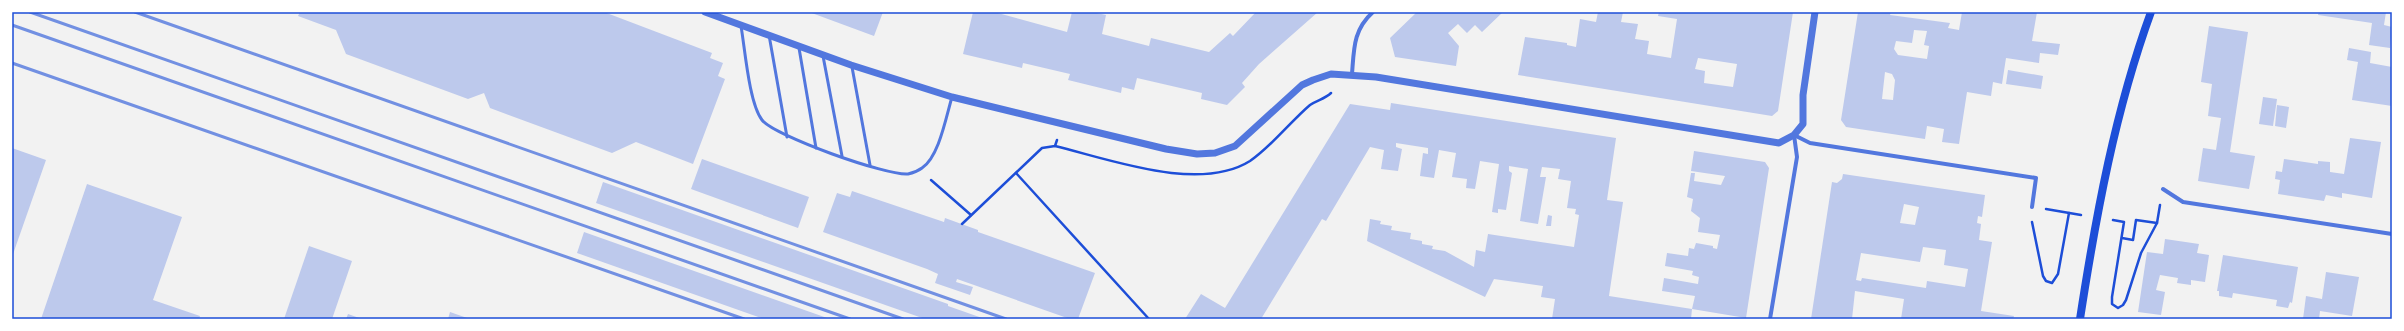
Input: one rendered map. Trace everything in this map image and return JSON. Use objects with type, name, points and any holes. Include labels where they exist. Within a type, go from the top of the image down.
[{"type":"main road","points":[[2080,319],[2109,155],[2127,85],[2151,12]]},
{"type":"street","points":[[705,12],[851,65],[952,97],[1166,149],[1197,154],[1215,153],[1235,146],[1307,82],[1331,74],[1352,74],[1779,143],[1794,136],[1803,124],[1803,95],[1815,12]]},
{"type":"street","points":[[1352,74],[1354,42],[1358,28],[1373,12]]},
{"type":"street","points":[[1794,136],[1810,143],[2036,178],[2032,207]]},
{"type":"street","points":[[1770,319],[1797,157],[1794,136]]},
{"type":"street","points":[[2163,188],[2183,202],[2392,234]]},
{"type":"lane","points":[[740,24],[756,110],[766,125],[787,137],[816,148],[897,173],[907,174],[919,170],[929,162],[935,151],[952,97]]},
{"type":"lane","points":[[769,35],[787,137]]},
{"type":"lane","points":[[798,46],[816,148]]},
{"type":"lane","points":[[822,54],[842,156]]},
{"type":"lane","points":[[851,65],[870,165]]},
{"type":"path","points":[[962,224],[1042,148],[1055,146],[1061,124]]},
{"type":"path","points":[[919,170],[971,215]]},
{"type":"path","points":[[1016,173],[1088,249],[1149,319]]},
{"type":"path","points":[[2124,222],[2112,297],[2112,304],[2118,308],[2125,302],[2140,253],[2157,224],[2163,188]]},
{"type":"path","points":[[2032,207],[2069,213],[2058,274],[2052,283],[2046,282],[2043,276],[2032,226],[2032,207]]},
{"type":"path","points":[[2122,238],[2132,240],[2136,220],[2157,224]]},
{"type":"building","points":[[300,12],[604,12],[712,53],[710,58],[723,63],[718,76],[725,79],[693,164],[636,142],[612,153],[490,108],[484,93],[468,99],[346,54],[336,30],[298,16]]},
{"type":"building","points":[[809,12],[883,12],[874,36]]},
{"type":"building","points":[[973,12],[994,12],[1067,32],[1072,12],[1092,12],[1106,15],[1102,34],[1149,46],[1151,38],[1209,52],[1230,33],[1233,36],[1256,12],[1318,12],[1259,64],[1242,83],[1245,87],[1227,105],[1201,99],[1202,93],[1137,78],[1134,90],[1122,87],[1121,93],[1068,80],[1070,74],[1023,63],[1022,68],[963,54]]},
{"type":"building","points":[[1417,12],[1503,12],[1482,32],[1475,25],[1467,33],[1458,24],[1448,33],[1459,46],[1456,66],[1395,57],[1390,38]]},
{"type":"building","points":[[1598,12],[1623,12],[1621,22],[1638,24],[1635,39],[1649,41],[1647,54],[1671,58],[1677,19],[1658,16],[1659,12],[1793,12],[1778,111],[1772,116],[1518,75],[1525,37],[1567,43],[1567,45],[1576,47],[1580,19],[1596,22]],"holes":[[[1698,58],[1737,64],[1733,87],[1704,83],[1705,71],[1695,69]]]},
{"type":"building","points":[[1858,12],[1891,12],[1890,15],[1950,23],[1948,28],[1959,30],[1962,12],[2037,12],[2032,41],[2060,44],[2058,55],[2040,53],[2039,63],[2006,58],[2002,84],[1993,82],[1991,96],[1967,92],[1959,144],[1942,142],[1944,129],[1927,126],[1925,139],[1846,127],[1841,120]],"holes":[[[1914,30],[1927,31],[1924,45],[1929,46],[1927,59],[1898,55],[1894,49],[1896,41],[1912,43]],[[1885,72],[1892,74],[1895,80],[1893,100],[1882,99]]]},
{"type":"building","points":[[2319,12],[2386,12],[2384,25],[2392,27],[2390,48],[2369,45],[2372,23],[2318,15]]},
{"type":"building","points":[[2209,26],[2248,32],[2230,152],[2255,156],[2249,189],[2198,181],[2203,148],[2216,150],[2221,118],[2208,116],[2212,84],[2201,82]]},
{"type":"building","points":[[2349,48],[2371,52],[2370,63],[2392,67],[2392,106],[2352,100],[2358,62],[2347,60]]},
{"type":"building","points":[[2008,70],[2043,76],[2041,89],[2006,84]]},
{"type":"building","points":[[2263,97],[2277,99],[2273,126],[2259,124]]},
{"type":"building","points":[[1391,103],[1616,138],[1607,200],[1623,202],[1609,296],[1692,309],[1691,319],[1552,319],[1555,299],[1541,297],[1543,286],[1494,279],[1485,297],[1367,241],[1370,219],[1381,221],[1380,224],[1392,226],[1391,230],[1411,233],[1410,239],[1422,241],[1422,244],[1433,246],[1432,249],[1445,251],[1474,267],[1476,250],[1485,252],[1488,234],[1574,247],[1579,215],[1575,214],[1576,209],[1567,208],[1571,181],[1558,179],[1560,169],[1542,167],[1540,177],[1546,177],[1538,224],[1520,221],[1528,169],[1509,166],[1509,171],[1512,173],[1506,210],[1498,209],[1498,213],[1492,212],[1499,164],[1480,161],[1475,189],[1466,188],[1467,179],[1452,177],[1456,153],[1439,150],[1434,178],[1420,176],[1423,153],[1428,154],[1428,148],[1396,143],[1396,147],[1402,149],[1398,171],[1381,169],[1384,150],[1370,147],[1326,221],[1322,219],[1261,319],[1185,319],[1201,294],[1225,308],[1350,104],[1390,110]]},
{"type":"building","points":[[2277,105],[2289,107],[2286,128],[2275,126]]},
{"type":"building","points":[[2350,138],[2381,142],[2372,198],[2342,193],[2342,198],[2326,195],[2324,201],[2278,194],[2280,180],[2275,179],[2276,171],[2282,172],[2284,159],[2318,164],[2318,161],[2330,162],[2330,172],[2344,174]]},
{"type":"building","points":[[12,148],[46,160],[12,257]]},
{"type":"building","points":[[1694,151],[1765,162],[1769,168],[1746,318],[1692,309],[1695,296],[1662,291],[1664,278],[1698,284],[1699,277],[1692,275],[1693,271],[1665,266],[1667,253],[1688,256],[1689,248],[1694,249],[1696,243],[1713,246],[1713,248],[1717,249],[1720,235],[1698,232],[1700,218],[1691,211],[1693,199],[1687,197],[1691,173],[1695,173],[1694,181],[1721,185],[1725,176],[1691,171]]},
{"type":"building","points":[[702,159],[809,197],[798,228],[691,189]]},
{"type":"building","points":[[1843,174],[1985,195],[1982,217],[1978,216],[1977,223],[1981,224],[1979,240],[1992,242],[1981,311],[2014,316],[2013,319],[1901,319],[1904,299],[1855,291],[1852,319],[1811,319],[1832,182],[1837,183],[1842,179]],"holes":[[[1904,204],[1919,207],[1915,225],[1900,223]],[[1923,247],[1946,250],[1944,265],[1968,269],[1965,287],[1927,281],[1926,288],[1862,278],[1861,281],[1856,280],[1861,253],[1920,262]]]},
{"type":"building","points":[[603,182],[948,304],[948,306],[985,319],[925,319],[596,203]]},
{"type":"building","points":[[87,184],[182,217],[153,300],[200,316],[199,319],[41,319]]},
{"type":"building","points":[[852,191],[944,222],[945,218],[978,230],[978,232],[1095,273],[1078,319],[1070,319],[957,279],[956,282],[973,287],[970,295],[935,283],[938,274],[927,269],[823,232],[837,193],[850,197]]},
{"type":"building","points":[[1548,215],[1552,216],[1551,226],[1546,226]]},
{"type":"building","points":[[584,232],[830,319],[764,319],[577,253]]},
{"type":"building","points":[[2165,239],[2199,244],[2197,253],[2209,255],[2205,282],[2191,280],[2191,285],[2177,283],[2178,278],[2160,275],[2156,290],[2165,292],[2161,315],[2138,312],[2147,252],[2163,254]]},
{"type":"building","points":[[309,246],[352,261],[332,319],[284,319]]},
{"type":"building","points":[[2223,255],[2298,267],[2292,303],[2290,302],[2288,308],[2276,306],[2277,300],[2233,293],[2232,298],[2219,296],[2219,291],[2217,291]]},
{"type":"building","points":[[2326,272],[2359,277],[2352,316],[2320,311],[2319,319],[2303,319],[2306,296],[2322,299]]},
{"type":"building","points":[[450,312],[470,319],[448,319]]},
{"type":"building","points":[[348,314],[362,319],[346,319]]},
{"type":"railway","points":[[30,12],[903,319]]},
{"type":"railway","points":[[135,12],[1006,319]]},
{"type":"railway","points":[[12,25],[850,319]]},
{"type":"railway","points":[[12,63],[744,319]]}]
